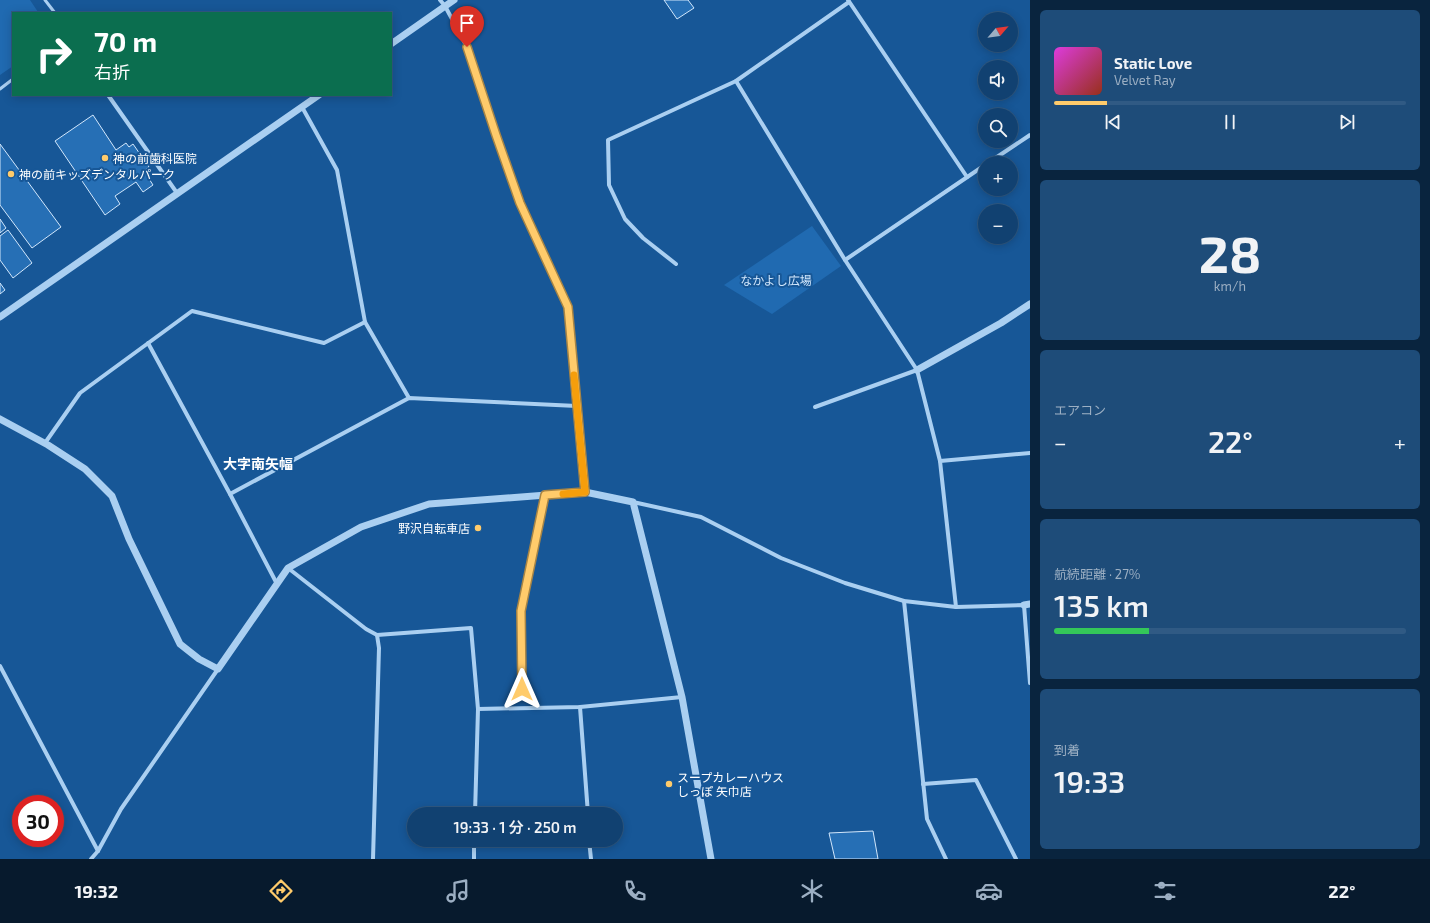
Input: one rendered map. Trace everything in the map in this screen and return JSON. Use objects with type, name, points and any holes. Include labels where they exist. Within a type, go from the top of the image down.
[{"type":"street","points":[[392,43],[443,3],[454,0]]},
{"type":"street","points":[[676,264],[643,238],[625,219],[609,185],[608,140],[736,81],[849,1],[967,177]]},
{"type":"street","points":[[443,3],[467,47],[520,203],[568,307],[585,492]]},
{"type":"street","points":[[736,81],[845,260],[917,370],[940,461],[956,607]]},
{"type":"street","points":[[109,96],[177,193]]},
{"type":"street","points":[[0,317],[318,96]]},
{"type":"street","points":[[302,107],[337,170],[364,322],[409,398]]},
{"type":"street","points":[[998,156],[1030,135]]},
{"type":"street","points":[[845,260],[978,170]]},
{"type":"street","points":[[815,407],[917,370],[1001,323],[1030,304]]},
{"type":"street","points":[[45,443],[80,393],[192,311],[324,343],[364,322]]},
{"type":"street","points":[[148,343],[277,584]]},
{"type":"street","points":[[230,494],[409,398],[577,406]]},
{"type":"street","points":[[0,419],[45,443],[84,469],[112,496],[129,540],[180,644],[199,659],[218,669]]},
{"type":"street","points":[[940,461],[1030,452]]},
{"type":"street","points":[[91,859],[98,850],[120,809],[288,568],[361,527],[429,504],[585,492],[701,517],[781,558],[845,583],[904,601],[956,607],[1027,605],[1030,683]]},
{"type":"street","points":[[522,689],[521,611],[545,495]]},
{"type":"street","points":[[633,502],[682,696],[712,859]]},
{"type":"street","points":[[288,568],[366,629],[377,635],[471,628],[478,709],[475,807]]},
{"type":"street","points":[[904,601],[927,819],[946,859]]},
{"type":"street","points":[[373,859],[379,648],[377,635]]},
{"type":"street","points":[[0,666],[98,850]]},
{"type":"street","points":[[478,709],[580,707],[682,696]]},
{"type":"street","points":[[580,707],[587,807]]},
{"type":"street","points":[[923,784],[976,780],[1016,859]]},
{"type":"street","points":[[474,847],[474,859]]},
{"type":"street","points":[[590,847],[591,859]]},
{"type":"lane","points":[[45,0],[53,12]]},
{"type":"lane","points":[[0,89],[12,80]]},
{"type":"green space","points":[[0,0],[30,0],[38,12],[12,12],[12,67],[0,75]]},
{"type":"green space","name":"なかよし広場","points":[[812,226],[841,266],[772,314],[724,285]]},
{"type":"building","points":[[664,0],[688,0],[694,8],[677,19]]},
{"type":"building","name":"神の前歯科医院","points":[[93,115],[116,150],[126,143],[129,147],[133,144],[149,167],[144,171],[153,185],[143,192],[136,182],[115,196],[120,204],[105,215],[55,141]]},
{"type":"building","name":"神の前キッズデンタルパーク","points":[[0,144],[61,227],[32,248],[0,205]]},
{"type":"building","points":[[0,219],[6,228],[0,233]]},
{"type":"building","points":[[8,230],[32,263],[13,278],[0,260],[0,236]]},
{"type":"building","points":[[0,283],[5,290],[0,294]]},
{"type":"building","points":[[873,831],[878,859],[835,859],[829,833]]},
{"type":"slow traffic","points":[[563,494],[585,492],[574,375]]},
{"type":"place","name":"神の前歯科医院","points":[[105,158]]},
{"type":"place","name":"神の前キッズデンタルパーク","points":[[11,174]]},
{"type":"place","name":"野沢自転車店","points":[[478,528]]},
{"type":"place","name":"スープカレーハウス しっぽ 矢巾店","points":[[669,784]]},
{"type":"district","name":"大字南矢幅","points":[[258,463]]},
{"type":"route","points":[[467,47],[520,203],[568,307],[585,492],[545,495],[521,611],[522,689]]}]
